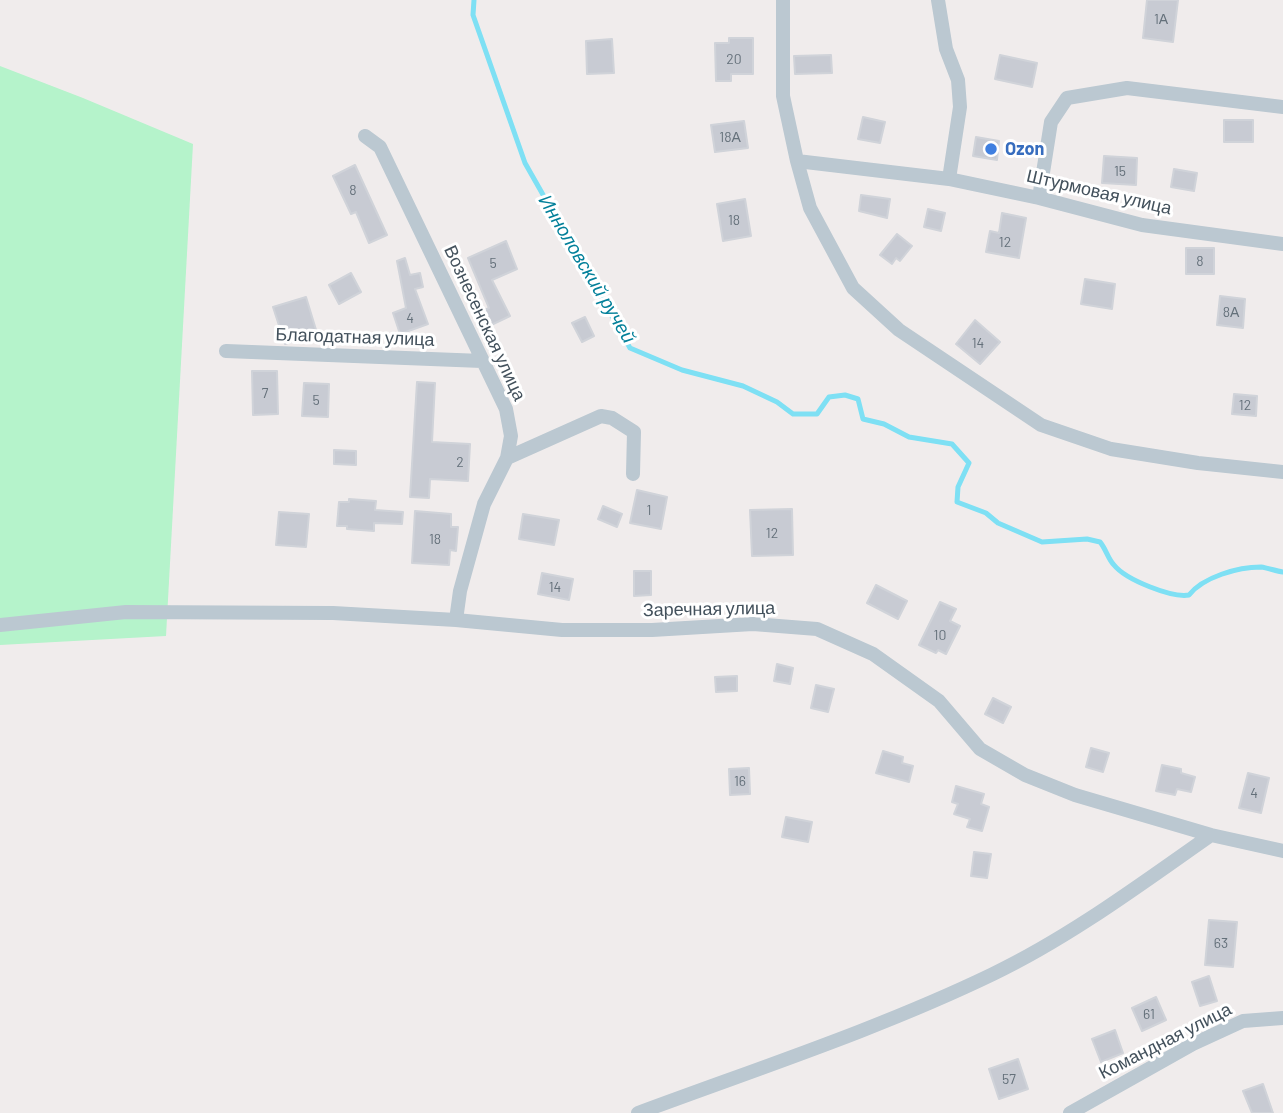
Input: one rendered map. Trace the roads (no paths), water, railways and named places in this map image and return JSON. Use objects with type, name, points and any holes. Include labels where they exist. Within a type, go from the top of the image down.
[{"type":"street","points":[[783,0],[783,96],[797,161],[810,208],[853,288],[899,330],[1041,425],[1111,449],[1198,463],[1283,472]]},
{"type":"street","points":[[938,0],[946,49],[958,80],[960,107],[950,179]]},
{"type":"street","points":[[1039,198],[1051,122],[1067,99],[1127,88],[1283,107]]},
{"type":"street","name":"Вознесенская улица","points":[[365,136],[380,147],[506,409],[511,436],[507,458],[484,504],[460,591],[456,620]]},
{"type":"street","name":"Штурмовая улица","points":[[797,161],[950,179],[1039,198],[1142,225],[1283,244]]},
{"type":"street","name":"Благодатная улица","points":[[226,351],[482,361]]},
{"type":"street","points":[[507,458],[601,416],[612,418],[634,432],[633,474]]},
{"type":"street","name":"Заречная улица","points":[[0,625],[126,612],[245,612],[333,613],[456,620],[562,630],[652,630],[753,624],[817,629],[873,654],[939,701],[980,749],[1025,775],[1075,795],[1211,835],[1283,851]]},
{"type":"street","points":[[638,1113],[898,1016],[994,974],[1107,909],[1211,835]]},
{"type":"street","name":"Командная улица","points":[[1070,1113],[1193,1044],[1244,1020],[1283,1018]]},
{"type":"waterway","name":"Инноловский ручей","points":[[474,0],[473,15],[525,163],[630,348],[682,370],[743,386],[777,402],[793,414],[817,414],[829,397],[845,395],[858,399],[863,419],[884,424],[909,437],[952,444],[969,463],[958,487],[957,502],[986,513],[998,523],[1042,542],[1087,539],[1100,542],[1120,571],[1161,591],[1189,595],[1212,578],[1242,569],[1261,567],[1283,572]]},
{"type":"place","name":"Ozon","points":[[991,149]]}]
